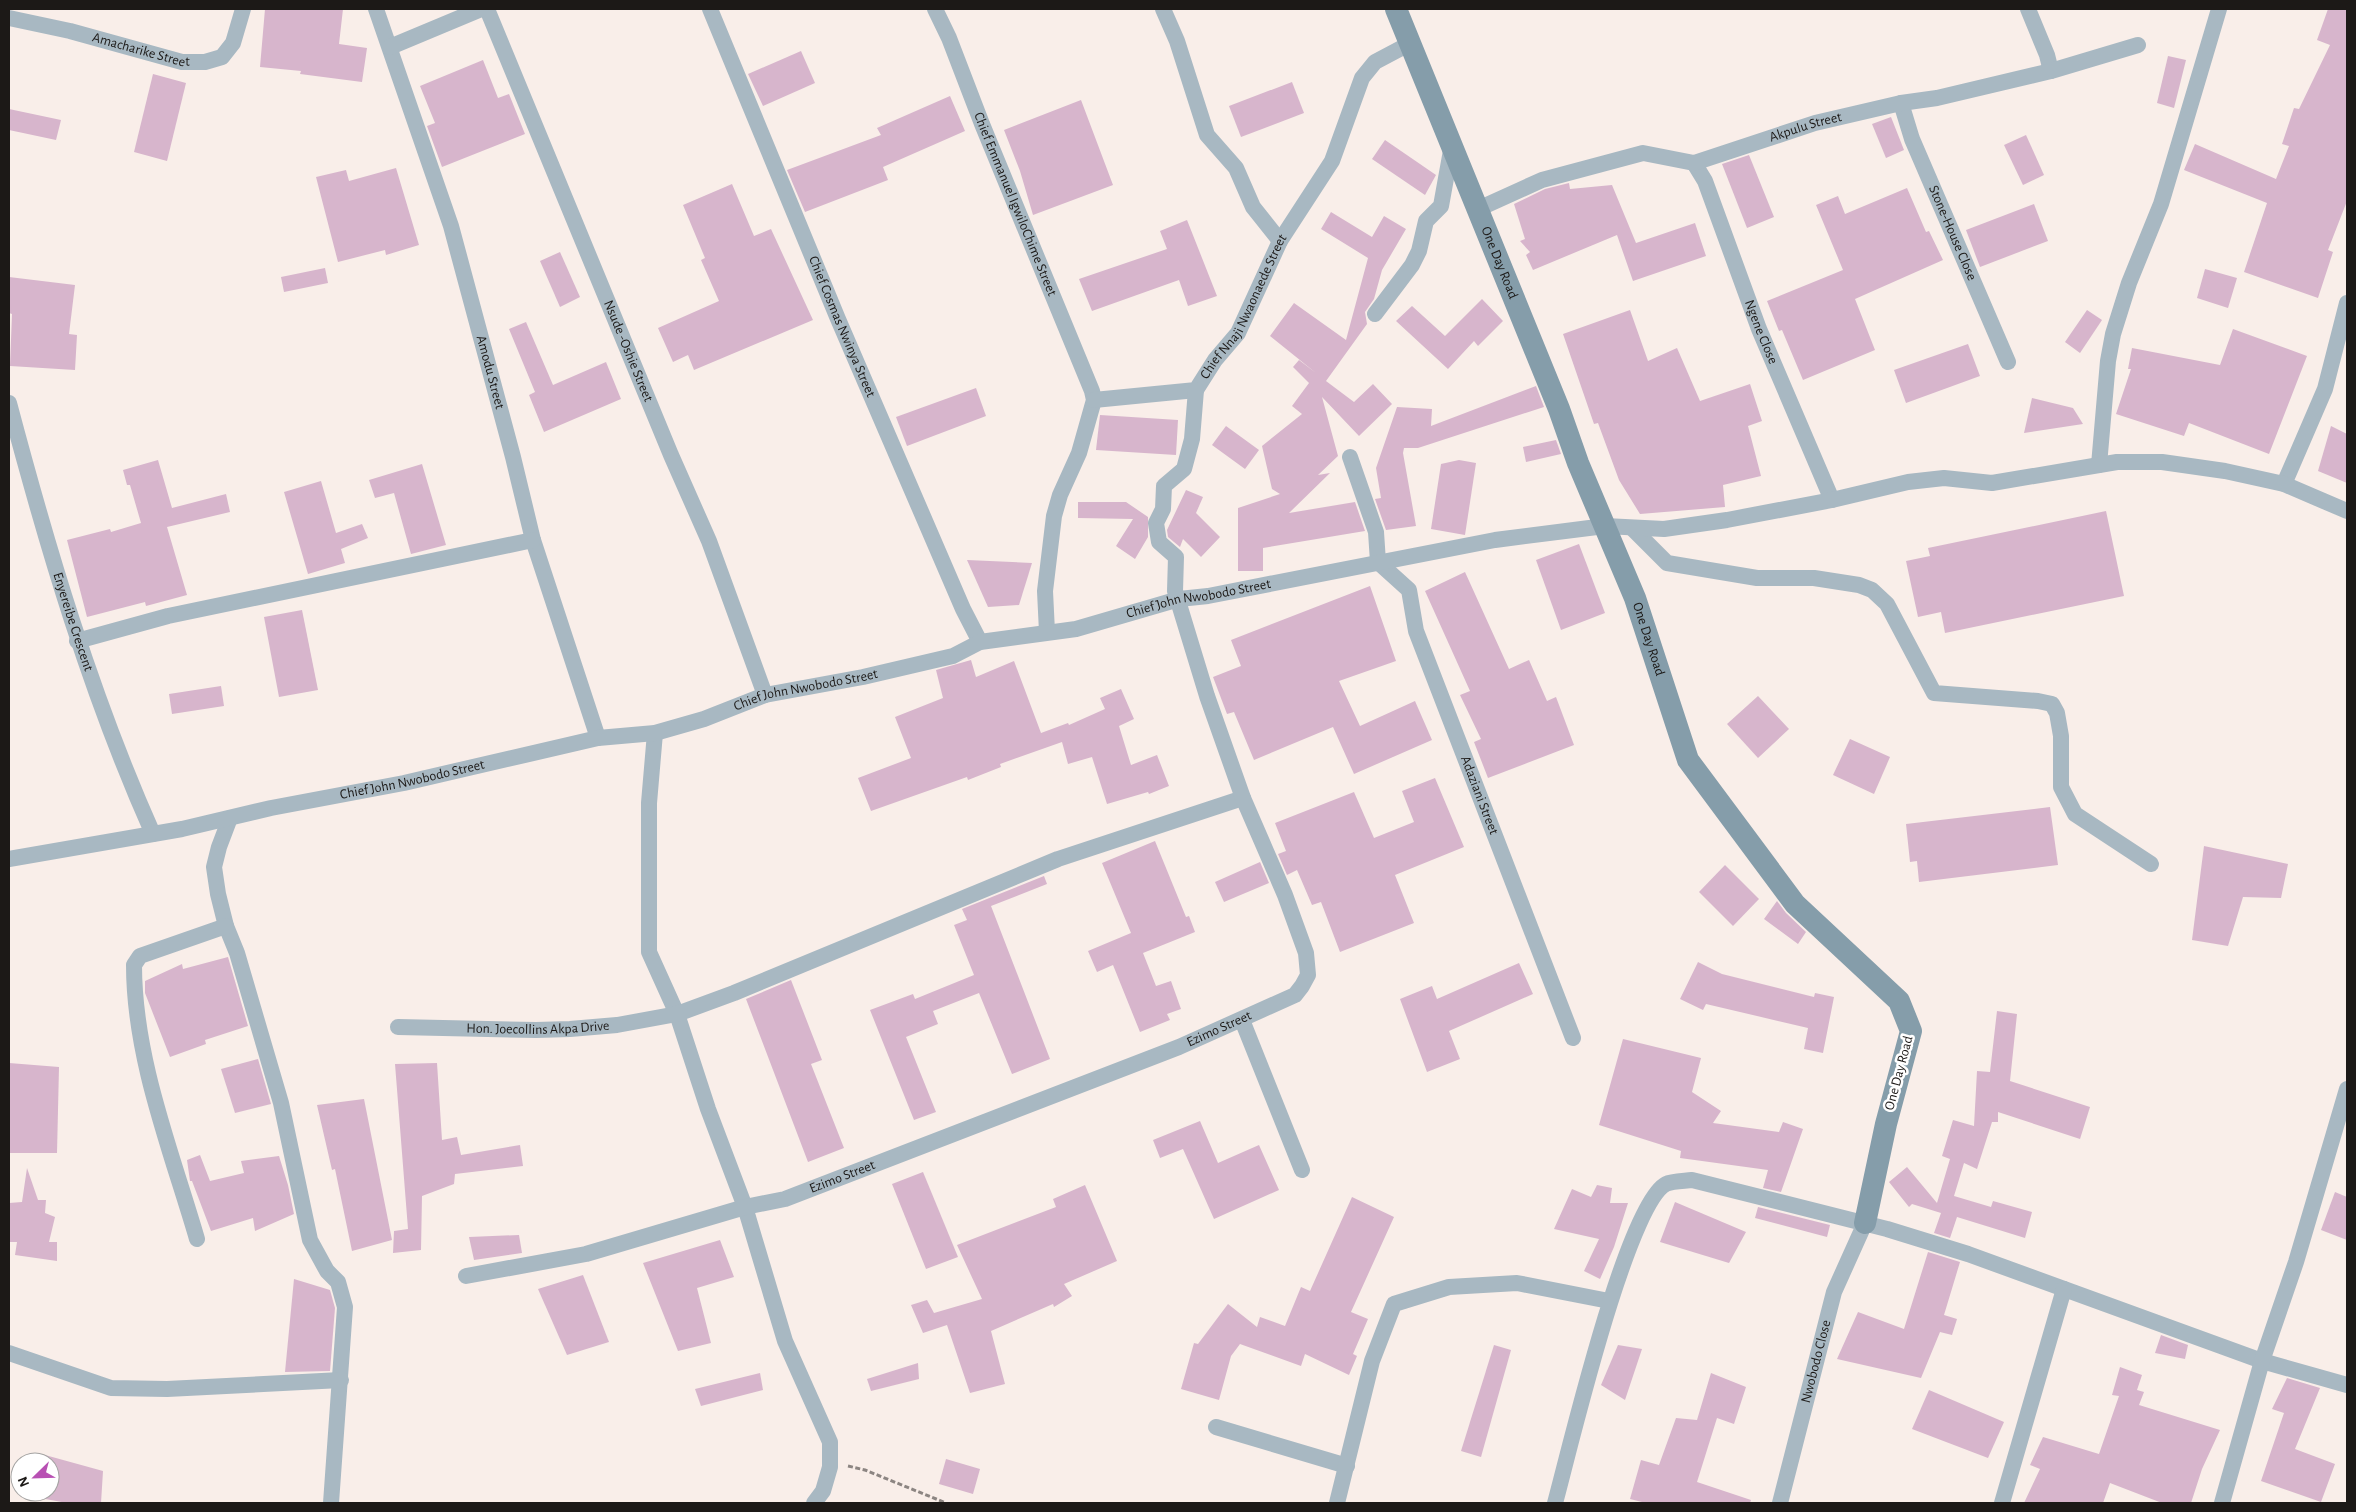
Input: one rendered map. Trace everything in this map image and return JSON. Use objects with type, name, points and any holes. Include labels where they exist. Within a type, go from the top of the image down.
[{"type":"main road","name":"One Day Road","points":[[1396,9],[1604,526],[1635,598],[1688,760],[1795,904],[1899,1001],[1911,1031],[1886,1124],[1865,1223]]},
{"type":"street","name":"Amacharike Street","points":[[9,18],[70,31],[182,62],[205,62],[222,58],[233,43],[243,9]]},
{"type":"street","name":"Amodu Street","points":[[376,9],[451,226],[513,457],[533,540],[598,738]]},
{"type":"street","points":[[390,47],[481,9]]},
{"type":"street","name":"Nsude -Oshie Street","points":[[487,9],[671,455],[709,541],[765,695]]},
{"type":"street","name":"Chief Cosmas Nwinya Street","points":[[710,9],[838,319],[963,610],[980,642]]},
{"type":"street","name":"Chief Emmanuel IgwiloChime Street","points":[[935,9],[950,38],[1008,187],[1087,377],[1094,400]]},
{"type":"street","points":[[1163,9],[1177,41],[1207,135],[1236,168],[1253,207],[1280,241]]},
{"type":"street","points":[[2028,9],[2047,55],[2050,71]]},
{"type":"street","points":[[2100,465],[2108,361],[2113,334],[2129,283],[2161,204],[2219,9]]},
{"type":"street","name":"Chief Nnaji Nwaonaede Street","points":[[1094,400],[1196,390],[1215,360],[1238,333],[1280,241],[1332,161],[1362,78],[1375,62],[1410,44]]},
{"type":"street","name":"Akpulu Street","points":[[1478,209],[1542,180],[1643,153],[1694,163],[1815,123],[1900,103],[1937,98],[2050,71],[2138,45]]},
{"type":"street","name":"Stone-House Close","points":[[1900,103],[1912,139],[2008,362]]},
{"type":"street","points":[[1375,314],[1412,265],[1419,251],[1426,220],[1441,206],[1452,145]]},
{"type":"street","name":"Ngene Close","points":[[1694,163],[1705,180],[1759,329],[1832,500]]},
{"type":"street","points":[[2284,484],[2325,389],[2347,303]]},
{"type":"street","name":"Ezimo Street","points":[[466,1276],[586,1254],[745,1207],[785,1199],[1179,1047],[1295,995],[1308,975],[1306,954],[1285,895],[1243,798],[1207,696],[1175,591],[1176,557],[1159,542],[1156,524],[1163,509],[1164,486],[1184,469],[1192,439],[1196,390]]},
{"type":"street","points":[[1047,632],[1045,590],[1054,516],[1060,495],[1079,453],[1094,400]]},
{"type":"street","name":"Enyereibe Crescent","points":[[9,403],[42,526],[78,641],[128,775],[153,834]]},
{"type":"street","points":[[1350,457],[1376,532],[1378,562]]},
{"type":"street","name":"Chief John Nwobodo Street","points":[[9,859],[153,834],[271,808],[404,783],[598,738],[655,733],[704,718],[765,695],[863,677],[953,656],[980,642],[1076,629],[1179,599],[1208,596],[1495,540],[1604,526],[1633,529],[1664,529],[1727,520],[1832,500],[1908,482],[1944,478],[1992,483],[2117,462],[2162,462],[2225,471],[2284,484],[2347,511]]},
{"type":"street","points":[[1633,529],[1668,563],[1757,578],[1814,578],[1859,585],[1872,590],[1887,604],[1934,693],[2038,701],[2052,704],[2057,713],[2061,736],[2061,787],[2075,814],[2151,864]]},
{"type":"street","points":[[78,641],[168,616],[533,540]]},
{"type":"street","name":"Adaziani Street","points":[[1378,562],[1409,590],[1416,631],[1573,1038]]},
{"type":"street","points":[[655,733],[649,803],[649,952],[677,1014],[708,1109],[745,1207],[785,1341],[830,1442],[830,1463],[823,1491],[814,1503]]},
{"type":"street","name":"Hon. Joecollins Akpa Drive","points":[[398,1027],[570,1029],[617,1025],[677,1014],[734,993],[1058,859],[1243,798]]},
{"type":"street","points":[[230,818],[214,867],[218,894],[280,1102],[310,1240],[342,1292],[345,1307],[331,1503]]},
{"type":"street","points":[[197,1238],[155,1099],[139,1030],[134,965],[140,956],[226,926]]},
{"type":"street","points":[[1242,1020],[1302,1170]]},
{"type":"street","points":[[2222,1503],[2262,1360],[2296,1262],[2347,1089]]},
{"type":"street","points":[[1556,1503],[1609,1301],[1648,1203],[1665,1184],[1692,1180],[1865,1223],[1968,1254],[2262,1360],[2347,1385]]},
{"type":"street","name":"Nwobodo Close","points":[[1780,1503],[1834,1292],[1865,1223]]},
{"type":"street","points":[[1337,1503],[1372,1362],[1394,1304],[1449,1287],[1518,1283],[1609,1301]]},
{"type":"street","points":[[2002,1503],[2064,1289]]},
{"type":"street","points":[[9,1353],[111,1388],[167,1389],[341,1380]]},
{"type":"street","points":[[1216,1427],[1347,1466]]},
{"type":"path","points":[[830,1463],[865,1470],[946,1503]]},
{"type":"building","points":[[265,9],[343,9],[339,44],[367,48],[362,82],[300,74],[301,71],[260,67]]},
{"type":"building","points":[[2328,9],[2347,9],[2347,201],[2328,250],[2333,252],[2318,298],[2244,272],[2267,203],[2184,170],[2195,144],[2276,179],[2289,146],[2282,144],[2294,108],[2299,109],[2330,45],[2317,40]]},
{"type":"building","points":[[801,51],[815,83],[763,106],[748,74]]},
{"type":"building","points":[[2168,56],[2186,60],[2174,108],[2157,103]]},
{"type":"building","points":[[483,60],[498,98],[509,94],[525,134],[442,167],[427,126],[435,123],[420,86]]},
{"type":"building","points":[[153,74],[186,83],[167,161],[134,152]]},
{"type":"building","points":[[1292,82],[1304,113],[1241,137],[1229,106]]},
{"type":"building","points":[[950,96],[965,131],[883,167],[888,180],[805,212],[787,170],[881,135],[877,128]]},
{"type":"building","points":[[1081,100],[1113,185],[1033,215],[1020,171],[1004,130]]},
{"type":"building","points":[[9,109],[61,120],[56,140],[9,130]]},
{"type":"building","points":[[1891,117],[1904,150],[1886,158],[1872,124]]},
{"type":"building","points":[[2026,135],[2044,175],[2023,185],[2004,145]]},
{"type":"building","points":[[1385,140],[1436,175],[1425,195],[1372,159]]},
{"type":"building","points":[[1749,155],[1774,217],[1747,228],[1722,164]]},
{"type":"building","points":[[396,168],[419,245],[386,255],[385,250],[338,262],[316,177],[346,170],[349,181]]},
{"type":"building","points":[[1569,183],[1570,189],[1612,185],[1636,243],[1695,223],[1706,256],[1633,281],[1617,235],[1533,270],[1526,255],[1530,252],[1520,241],[1525,239],[1514,204],[1545,189]]},
{"type":"building","points":[[732,184],[754,236],[771,229],[813,320],[694,370],[688,355],[673,362],[658,328],[719,301],[701,260],[705,258],[683,205]]},
{"type":"building","points":[[1907,188],[1926,232],[1929,231],[1943,260],[1855,299],[1875,350],[1803,380],[1782,330],[1779,331],[1767,301],[1843,270],[1816,205],[1838,196],[1845,214]]},
{"type":"building","points":[[2034,204],[2048,241],[1980,267],[1966,230]]},
{"type":"building","points":[[1331,212],[1372,237],[1384,216],[1406,229],[1382,270],[1374,299],[1365,312],[1367,324],[1326,381],[1354,402],[1373,384],[1392,404],[1359,436],[1322,397],[1338,456],[1318,475],[1330,473],[1289,513],[1355,502],[1365,531],[1263,548],[1263,571],[1238,571],[1238,508],[1280,494],[1272,489],[1262,446],[1302,414],[1292,406],[1309,383],[1293,367],[1299,360],[1316,373],[1270,336],[1294,303],[1346,340],[1368,258],[1321,229]]},
{"type":"building","points":[[1187,220],[1217,296],[1188,306],[1179,280],[1092,311],[1079,279],[1167,249],[1160,231]]},
{"type":"building","points":[[560,252],[580,297],[560,307],[540,261]]},
{"type":"building","points":[[325,268],[328,283],[284,292],[281,277]]},
{"type":"building","points":[[2205,269],[2237,278],[2228,308],[2197,298]]},
{"type":"building","points":[[9,277],[75,285],[69,334],[77,335],[75,370],[10,366],[12,314],[9,313]]},
{"type":"building","points":[[1482,299],[1503,321],[1478,346],[1474,341],[1448,369],[1396,321],[1412,306],[1445,336]]},
{"type":"building","points":[[1630,310],[1648,361],[1677,348],[1700,401],[1750,384],[1762,421],[1748,426],[1761,476],[1723,485],[1725,507],[1640,514],[1619,480],[1598,423],[1594,424],[1563,334]]},
{"type":"building","points":[[2087,310],[2102,320],[2080,353],[2065,342]]},
{"type":"building","points":[[526,322],[553,385],[606,362],[621,399],[544,432],[529,395],[535,392],[509,329]]},
{"type":"building","points":[[2233,329],[2307,356],[2269,454],[2189,423],[2184,436],[2116,414],[2131,369],[2128,369],[2132,348],[2220,365]]},
{"type":"building","points":[[1968,344],[1980,376],[1906,403],[1894,370]]},
{"type":"building","points":[[1536,386],[1544,407],[1418,448],[1404,448],[1403,453],[1416,526],[1386,530],[1375,499],[1381,498],[1376,468],[1397,407],[1432,409],[1431,426]]},
{"type":"building","points":[[976,388],[986,416],[907,446],[896,417]]},
{"type":"building","points":[[2032,398],[2073,408],[2083,424],[2024,433]]},
{"type":"building","points":[[1100,415],[1178,420],[1176,455],[1096,450]]},
{"type":"building","points":[[1226,426],[1259,450],[1245,469],[1212,445]]},
{"type":"building","points":[[2331,426],[2347,434],[2347,483],[2318,471]]},
{"type":"building","points":[[1556,440],[1561,454],[1526,462],[1523,447]]},
{"type":"building","points":[[158,460],[172,508],[226,494],[230,512],[167,527],[187,595],[146,606],[145,602],[87,617],[67,540],[110,529],[111,532],[141,523],[130,485],[127,485],[123,470]]},
{"type":"building","points":[[1459,460],[1476,463],[1465,535],[1431,529],[1441,464]]},
{"type":"building","points":[[422,464],[446,545],[411,554],[394,493],[375,498],[369,480]]},
{"type":"building","points":[[321,481],[336,533],[362,524],[368,538],[341,549],[345,563],[308,574],[284,492]]},
{"type":"building","points":[[1186,490],[1203,497],[1196,513],[1220,537],[1201,557],[1183,539],[1180,547],[1168,537],[1167,530]]},
{"type":"building","points":[[1078,502],[1126,502],[1148,517],[1148,537],[1135,559],[1116,546],[1133,519],[1078,518]]},
{"type":"building","points":[[2106,511],[2124,596],[1945,633],[1941,612],[1918,617],[1906,561],[1930,556],[1928,548]]},
{"type":"building","points":[[1579,544],[1605,613],[1561,630],[1536,560]]},
{"type":"building","points":[[967,560],[1032,563],[1019,605],[988,607]]},
{"type":"building","points":[[1465,572],[1509,669],[1529,660],[1547,701],[1556,697],[1574,745],[1488,778],[1474,742],[1481,739],[1460,695],[1470,691],[1425,591]]},
{"type":"building","points":[[1370,586],[1396,661],[1339,681],[1360,726],[1415,701],[1432,740],[1354,774],[1333,727],[1254,760],[1234,712],[1227,714],[1213,677],[1241,666],[1231,640]]},
{"type":"building","points":[[302,610],[318,690],[279,697],[264,617]]},
{"type":"building","points":[[971,660],[976,677],[1014,661],[1041,733],[1068,723],[1069,725],[1105,709],[1100,698],[1121,689],[1134,719],[1119,726],[1131,765],[1157,755],[1169,786],[1149,794],[1148,792],[1107,804],[1092,757],[1068,764],[1062,742],[1000,764],[1001,767],[968,780],[967,777],[871,811],[858,778],[911,758],[895,717],[943,698],[936,670]]},
{"type":"building","points":[[221,686],[224,706],[172,714],[169,694]]},
{"type":"building","points":[[1758,696],[1789,729],[1758,758],[1727,724]]},
{"type":"building","points":[[1850,739],[1890,757],[1874,794],[1833,775]]},
{"type":"building","points":[[1435,778],[1464,847],[1395,875],[1414,923],[1340,952],[1321,902],[1312,905],[1297,870],[1287,875],[1278,854],[1286,851],[1275,823],[1354,792],[1374,838],[1414,822],[1402,791]]},
{"type":"building","points":[[2050,807],[2058,865],[1919,882],[1917,861],[1910,862],[1906,824]]},
{"type":"building","points":[[1155,841],[1186,917],[1189,916],[1195,932],[1143,953],[1156,986],[1171,981],[1181,1009],[1167,1014],[1170,1020],[1140,1032],[1113,965],[1097,972],[1088,951],[1131,933],[1102,863]]},
{"type":"building","points":[[2204,846],[2288,864],[2281,898],[2243,897],[2228,946],[2192,940]]},
{"type":"building","points":[[1260,862],[1269,883],[1224,902],[1215,882]]},
{"type":"building","points":[[1725,865],[1759,899],[1733,926],[1699,892]]},
{"type":"building","points":[[1044,876],[1047,884],[991,906],[1050,1059],[1012,1074],[979,993],[933,1011],[938,1024],[906,1037],[936,1112],[914,1120],[870,1010],[913,994],[915,999],[974,975],[954,925],[967,920],[962,909]]},
{"type":"building","points":[[1777,901],[1786,913],[1806,932],[1798,944],[1764,919]]},
{"type":"building","points":[[228,957],[248,1026],[205,1040],[206,1044],[170,1057],[145,993],[145,981],[182,964],[183,969]]},
{"type":"building","points":[[1698,962],[1722,974],[1814,997],[1815,993],[1834,997],[1823,1053],[1804,1049],[1808,1028],[1706,1004],[1703,1010],[1680,999]]},
{"type":"building","points":[[1519,963],[1533,994],[1449,1031],[1460,1059],[1427,1072],[1400,999],[1432,986],[1437,999]]},
{"type":"building","points":[[791,980],[822,1060],[811,1064],[844,1148],[808,1162],[746,999]]},
{"type":"building","points":[[1997,1011],[2017,1014],[2010,1081],[2090,1107],[2080,1139],[1998,1112],[1998,1122],[1992,1122],[1977,1169],[1964,1163],[1954,1196],[1991,1207],[1993,1201],[2032,1212],[2025,1238],[1957,1217],[1950,1238],[1934,1233],[1941,1213],[1912,1204],[1909,1207],[1889,1182],[1907,1167],[1937,1203],[1950,1159],[1942,1156],[1953,1120],[1974,1126],[1977,1071],[1990,1072]]},
{"type":"building","points":[[1623,1039],[1701,1058],[1692,1092],[1721,1111],[1713,1123],[1779,1132],[1783,1122],[1803,1129],[1781,1192],[1763,1188],[1768,1170],[1680,1158],[1681,1151],[1599,1125]]},
{"type":"building","points":[[258,1059],[271,1104],[235,1113],[221,1069]]},
{"type":"building","points":[[9,1063],[59,1067],[57,1153],[9,1153]]},
{"type":"building","points":[[437,1063],[442,1140],[457,1137],[461,1155],[520,1145],[523,1166],[455,1174],[454,1184],[422,1196],[421,1250],[393,1253],[394,1231],[408,1229],[395,1064]]},
{"type":"building","points":[[364,1099],[392,1240],[352,1251],[335,1169],[332,1170],[317,1105]]},
{"type":"building","points":[[1200,1121],[1218,1163],[1259,1145],[1279,1190],[1214,1219],[1183,1149],[1160,1158],[1153,1140]]},
{"type":"building","points":[[200,1155],[210,1181],[244,1173],[241,1161],[279,1156],[294,1214],[255,1231],[253,1218],[211,1231],[192,1181],[190,1181],[187,1160]]},
{"type":"building","points":[[27,1168],[38,1200],[46,1200],[45,1213],[55,1217],[49,1242],[57,1242],[57,1261],[15,1255],[17,1242],[9,1242],[9,1203],[22,1202]]},
{"type":"building","points":[[923,1172],[958,1257],[926,1269],[892,1184]]},
{"type":"building","points":[[1085,1185],[1117,1261],[1064,1284],[1072,1296],[1054,1307],[1053,1304],[991,1331],[1005,1384],[970,1393],[947,1325],[923,1333],[911,1305],[927,1300],[934,1313],[982,1299],[957,1245],[1056,1207],[1053,1199]]},
{"type":"building","points":[[1597,1185],[1612,1188],[1610,1203],[1628,1203],[1614,1247],[1600,1279],[1584,1271],[1599,1239],[1554,1229],[1572,1189],[1591,1197]]},
{"type":"building","points":[[2335,1192],[2347,1197],[2347,1240],[2321,1230]]},
{"type":"building","points":[[1352,1197],[1394,1217],[1351,1312],[1368,1319],[1353,1354],[1357,1356],[1349,1375],[1305,1354],[1301,1366],[1240,1344],[1231,1356],[1219,1400],[1181,1389],[1194,1343],[1198,1344],[1228,1304],[1257,1327],[1260,1317],[1285,1326],[1301,1287],[1310,1291]]},
{"type":"building","points":[[1675,1202],[1746,1232],[1729,1263],[1660,1242]]},
{"type":"building","points":[[1758,1207],[1830,1225],[1827,1237],[1755,1218]]},
{"type":"building","points":[[519,1235],[522,1253],[474,1260],[469,1237]]},
{"type":"building","points":[[720,1240],[734,1277],[697,1288],[711,1343],[678,1351],[643,1263]]},
{"type":"building","points":[[1928,1252],[1960,1262],[1944,1315],[1957,1319],[1952,1335],[1940,1332],[1921,1378],[1837,1359],[1858,1312],[1904,1329]]},
{"type":"building","points":[[583,1275],[609,1342],[567,1355],[538,1289]]},
{"type":"building","points":[[294,1279],[330,1290],[335,1308],[330,1371],[285,1372]]},
{"type":"building","points":[[2161,1335],[2188,1345],[2185,1359],[2155,1353]]},
{"type":"building","points":[[1494,1345],[1511,1350],[1481,1457],[1461,1451]]},
{"type":"building","points":[[1618,1345],[1642,1349],[1625,1400],[1601,1385]]},
{"type":"building","points":[[918,1363],[919,1379],[871,1391],[867,1379]]},
{"type":"building","points":[[2120,1367],[2142,1375],[2137,1390],[2144,1392],[2139,1405],[2220,1430],[2202,1469],[2191,1503],[2162,1503],[2110,1483],[2103,1503],[2024,1503],[2040,1469],[2030,1465],[2043,1437],[2099,1454],[2119,1396],[2112,1395]]},
{"type":"building","points":[[760,1373],[763,1390],[701,1406],[695,1389]]},
{"type":"building","points":[[1711,1373],[1746,1387],[1734,1424],[1717,1418],[1697,1482],[1751,1500],[1750,1503],[1646,1503],[1630,1499],[1641,1460],[1659,1465],[1676,1418],[1697,1420]]},
{"type":"building","points":[[2287,1378],[2320,1388],[2295,1449],[2335,1464],[2321,1502],[2261,1481],[2284,1413],[2272,1409]]},
{"type":"building","points":[[1929,1390],[2004,1422],[1988,1458],[1912,1429]]},
{"type":"building","points":[[60,1459],[103,1471],[101,1503],[60,1502]]},
{"type":"building","points":[[946,1459],[980,1469],[973,1494],[939,1484]]}]
